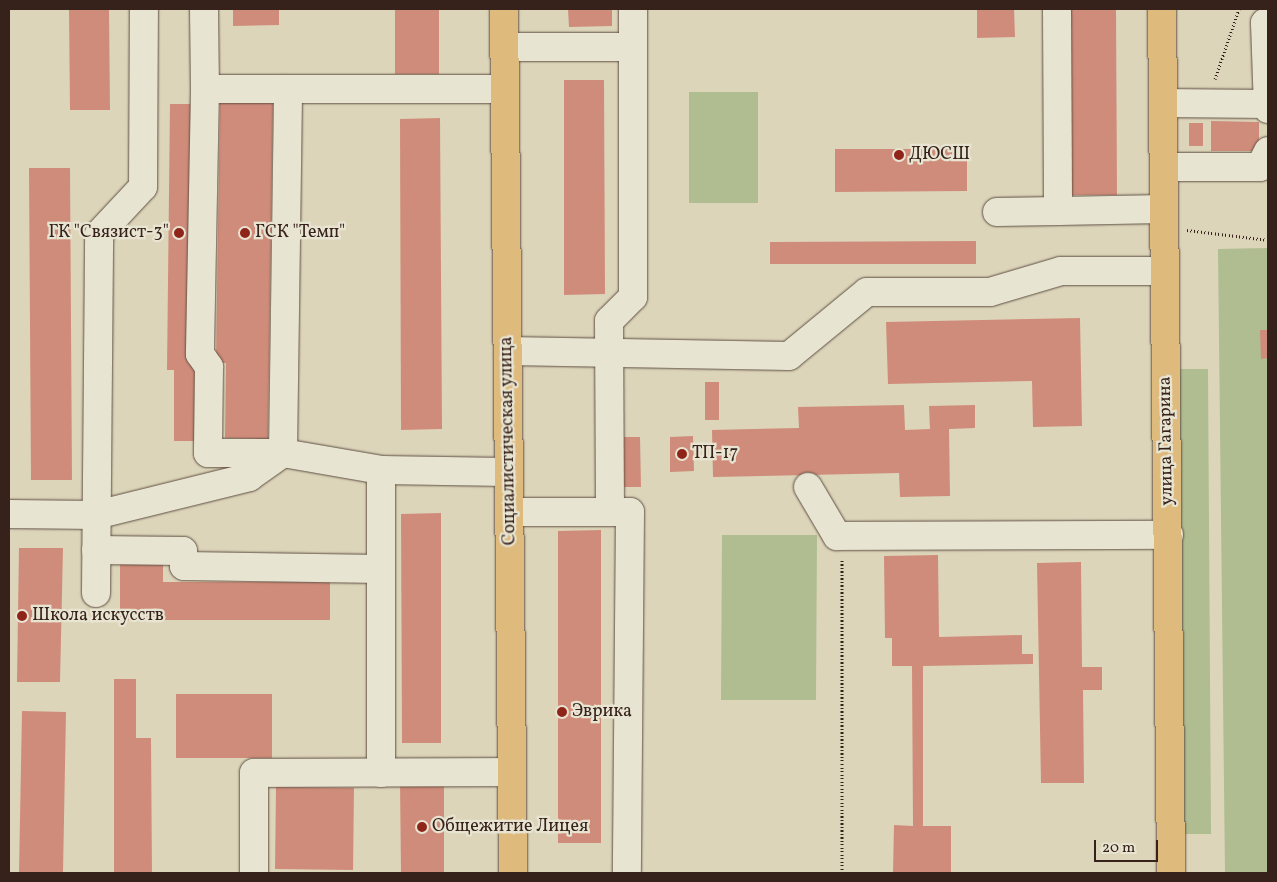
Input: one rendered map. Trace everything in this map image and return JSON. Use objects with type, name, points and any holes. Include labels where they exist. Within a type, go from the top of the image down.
[{"type":"main road","name":"Социалистическая улица","points":[[504,9],[514,873]]},
{"type":"main road","name":"улица Гагарина","points":[[1162,9],[1169,535],[1171,873]]},
{"type":"lane","points":[[96,593],[100,234],[143,188],[144,9]]},
{"type":"lane","points":[[204,9],[200,354],[209,367],[208,452],[283,453],[381,470],[509,472]]},
{"type":"lane","points":[[610,512],[609,320],[633,297],[633,9]]},
{"type":"lane","points":[[1056,9],[1058,211]]},
{"type":"lane","points":[[1268,23],[1265,22],[1268,109]]},
{"type":"lane","points":[[504,47],[633,47]]},
{"type":"lane","points":[[204,89],[505,89]]},
{"type":"lane","points":[[283,453],[288,89]]},
{"type":"lane","points":[[1163,103],[1268,104]]},
{"type":"lane","points":[[1164,167],[1260,167],[1268,150]]},
{"type":"lane","points":[[997,212],[1058,211],[1164,218]]},
{"type":"lane","points":[[508,351],[789,356],[867,292],[990,292],[1061,271],[1165,271]]},
{"type":"lane","points":[[9,514],[96,515],[249,477],[283,453]]},
{"type":"lane","points":[[381,470],[381,773]]},
{"type":"lane","points":[[808,487],[837,536],[1169,535]]},
{"type":"lane","points":[[509,512],[630,512],[627,873]]},
{"type":"lane","points":[[96,550],[183,551],[184,566],[381,569]]},
{"type":"lane","points":[[254,873],[254,774],[512,772]]},
{"type":"path","points":[[1208,104],[1238,9]]},
{"type":"path","points":[[1164,218],[1268,240]]},
{"type":"path","points":[[842,535],[842,873]]},
{"type":"green space","points":[[689,92],[758,92],[758,203],[689,203]]},
{"type":"green space","points":[[1268,248],[1268,873],[1225,873],[1218,249]]},
{"type":"green space","points":[[1179,369],[1208,369],[1211,834],[1182,834]]},
{"type":"green space","points":[[722,535],[817,535],[816,700],[721,700]]},
{"type":"building","points":[[69,9],[109,9],[110,110],[70,110]]},
{"type":"building","points":[[233,9],[279,9],[279,25],[233,26]]},
{"type":"building","points":[[395,9],[439,9],[439,74],[395,74]]},
{"type":"building","points":[[568,9],[612,9],[612,26],[569,27]]},
{"type":"building","points":[[977,9],[1014,9],[1015,37],[977,38]]},
{"type":"building","points":[[1071,9],[1116,9],[1117,195],[1072,195]]},
{"type":"building","points":[[564,80],[604,80],[605,294],[564,295]]},
{"type":"building","name":"ГСК \"Темп\"","points":[[220,101],[273,102],[268,439],[225,438],[226,363],[216,363]]},
{"type":"building","name":"ГК \"Связист-3\"","points":[[170,104],[192,104],[197,441],[174,441],[174,370],[167,370]]},
{"type":"building","points":[[440,118],[442,429],[401,430],[400,119]]},
{"type":"building","points":[[1211,121],[1259,122],[1259,151],[1211,151]]},
{"type":"building","points":[[1189,123],[1203,123],[1203,146],[1189,146]]},
{"type":"building","points":[[835,149],[967,149],[967,191],[835,192]]},
{"type":"building","points":[[29,168],[70,168],[72,480],[31,480]]},
{"type":"building","points":[[976,241],[976,264],[770,264],[770,242]]},
{"type":"building","points":[[1080,318],[1082,426],[1033,427],[1032,381],[888,384],[886,322]]},
{"type":"building","points":[[1260,330],[1268,330],[1268,358],[1261,359]]},
{"type":"building","points":[[705,382],[719,382],[719,420],[705,420]]},
{"type":"building","points":[[904,405],[905,430],[930,429],[929,406],[975,405],[975,428],[949,429],[950,496],[900,497],[899,473],[713,477],[712,430],[799,428],[798,407]]},
{"type":"building","name":"ТП-17","points":[[693,436],[694,471],[670,472],[670,437]]},
{"type":"building","points":[[618,437],[640,437],[641,487],[619,487]]},
{"type":"building","points":[[441,513],[441,743],[402,743],[401,514]]},
{"type":"building","points":[[601,530],[601,843],[558,843],[558,531]]},
{"type":"building","points":[[19,548],[63,548],[60,682],[17,682]]},
{"type":"building","points":[[938,555],[939,637],[1022,635],[1022,654],[1033,654],[1033,664],[923,666],[923,826],[951,826],[951,873],[893,873],[894,825],[913,826],[912,666],[892,666],[892,638],[885,638],[884,556]]},
{"type":"building","points":[[120,562],[163,562],[163,582],[330,582],[330,620],[120,620]]},
{"type":"building","points":[[1081,562],[1082,667],[1102,667],[1102,690],[1083,690],[1084,783],[1041,783],[1037,563]]},
{"type":"building","points":[[114,679],[136,679],[136,738],[151,738],[152,873],[114,873]]},
{"type":"building","points":[[176,694],[272,694],[272,758],[176,758]]},
{"type":"building","points":[[22,711],[66,712],[63,873],[19,873]]},
{"type":"building","name":"Общежитие Лицея","points":[[400,781],[444,781],[444,873],[401,873]]},
{"type":"building","points":[[276,787],[354,788],[353,870],[275,869]]},
{"type":"place","name":"ДЮСШ","points":[[899,155]]},
{"type":"place","name":"ГК \"Связист-3\"","points":[[179,233]]},
{"type":"place","name":"ГСК \"Темп\"","points":[[245,233]]},
{"type":"place","name":"ТП-17","points":[[682,454]]},
{"type":"place","name":"Школа искусств","points":[[22,616]]},
{"type":"place","name":"Эврика","points":[[562,712]]},
{"type":"place","name":"Общежитие Лицея","points":[[422,827]]}]
